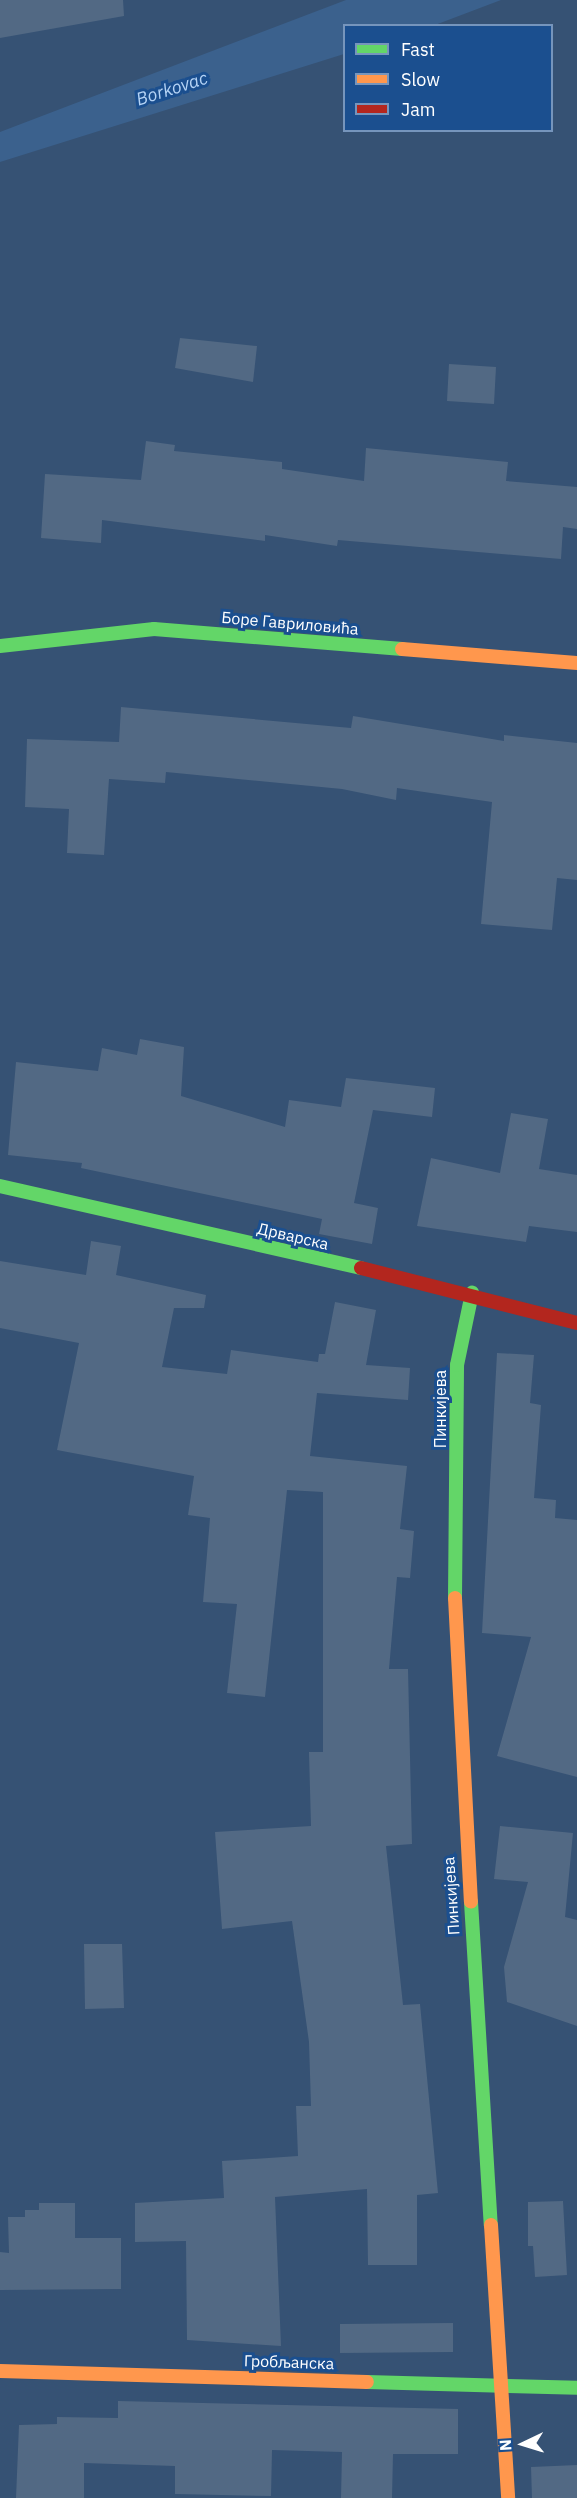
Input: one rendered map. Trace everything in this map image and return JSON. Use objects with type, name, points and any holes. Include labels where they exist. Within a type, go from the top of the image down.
[{"type":"street","name":"Боре Гавриловића","points":[[0,646],[154,629],[577,663]]},
{"type":"street","name":"Дрварска","points":[[0,1186],[472,1293],[577,1323]]},
{"type":"street","name":"Пинкијева","points":[[472,1293],[457,1365],[455,1638],[508,2498]]},
{"type":"street","name":"Гробљанска","points":[[0,2371],[577,2388]]},
{"type":"water","name":"Borkovac","points":[[346,0],[501,0],[438,24],[343,24],[343,54],[0,162],[0,132]]},
{"type":"building","points":[[0,0],[123,0],[124,16],[0,38]]},
{"type":"building","points":[[180,338],[257,346],[253,382],[175,368]]},
{"type":"building","points":[[449,364],[496,367],[494,404],[447,401]]},
{"type":"building","points":[[146,441],[175,445],[174,451],[282,462],[282,469],[364,481],[366,448],[508,462],[506,481],[577,487],[577,529],[563,527],[561,559],[338,540],[337,546],[265,535],[265,541],[102,520],[101,543],[41,538],[45,474],[141,480]]},
{"type":"building","points":[[121,707],[351,728],[353,716],[504,741],[504,735],[577,743],[577,880],[557,878],[552,930],[481,924],[492,802],[397,788],[396,800],[342,789],[166,772],[165,783],[109,779],[104,855],[67,853],[69,809],[25,807],[27,739],[119,742]]},
{"type":"building","points":[[140,1039],[184,1047],[181,1096],[285,1127],[289,1100],[341,1107],[346,1078],[435,1088],[432,1117],[373,1110],[354,1203],[378,1208],[372,1244],[319,1234],[322,1219],[81,1168],[82,1163],[8,1155],[16,1062],[98,1071],[102,1048],[137,1055]]},
{"type":"building","points":[[511,1113],[548,1119],[539,1169],[577,1175],[577,1232],[529,1226],[526,1242],[417,1226],[431,1158],[500,1173]]},
{"type":"building","points":[[91,1241],[121,1246],[116,1275],[206,1295],[204,1308],[174,1308],[162,1367],[227,1374],[231,1350],[318,1362],[319,1354],[325,1354],[335,1302],[376,1310],[366,1365],[410,1368],[408,1400],[317,1393],[310,1456],[407,1466],[400,1529],[414,1531],[410,1578],[397,1577],[389,1669],[408,1669],[412,1844],[386,1846],[403,2005],[420,2004],[438,2193],[417,2195],[417,2265],[368,2265],[367,2189],[275,2197],[281,2346],[187,2340],[186,2241],[135,2242],[135,2203],[224,2198],[222,2161],[298,2156],[296,2106],[311,2106],[309,2042],[292,1921],[222,1929],[215,1832],[311,1826],[309,1752],[323,1752],[323,1492],[287,1490],[265,1697],[227,1693],[237,1604],[203,1602],[210,1518],[188,1515],[194,1476],[57,1450],[79,1343],[0,1328],[0,1261],[86,1275]]},
{"type":"building","points":[[497,1353],[534,1355],[530,1403],[541,1405],[534,1498],[556,1500],[555,1518],[577,1520],[577,1777],[497,1756],[531,1637],[482,1633]]},
{"type":"building","points":[[500,1826],[573,1833],[565,1917],[577,1920],[577,2026],[507,2002],[504,1967],[528,1882],[494,1879]]},
{"type":"building","points":[[84,1944],[122,1944],[124,2008],[85,2009]]},
{"type":"building","points":[[563,2201],[567,2275],[535,2277],[533,2246],[528,2246],[528,2202]]},
{"type":"building","points":[[39,2203],[75,2203],[75,2238],[121,2238],[121,2289],[0,2290],[0,2252],[9,2253],[8,2217],[25,2217],[25,2210],[39,2210]]},
{"type":"building","points":[[453,2323],[453,2352],[340,2353],[340,2324]]},
{"type":"building","points":[[118,2401],[458,2409],[458,2454],[393,2454],[392,2498],[341,2498],[342,2452],[272,2450],[271,2496],[175,2494],[175,2466],[84,2463],[84,2498],[16,2498],[19,2425],[57,2424],[57,2417],[118,2418]]},
{"type":"building","points":[[577,2465],[577,2498],[532,2498],[531,2467]]},
{"type":"traffic: fast","points":[[0,646],[154,629],[402,649]]},
{"type":"traffic: fast","points":[[0,1186],[361,1268]]},
{"type":"traffic: fast","points":[[455,1598],[457,1365],[472,1293]]},
{"type":"traffic: fast","points":[[471,1902],[491,2225]]},
{"type":"traffic: fast","points":[[367,2382],[577,2388]]},
{"type":"traffic: slow","points":[[402,649],[577,663]]},
{"type":"traffic: slow","points":[[455,1598],[471,1902]]},
{"type":"traffic: slow","points":[[491,2225],[508,2498]]},
{"type":"traffic: slow","points":[[0,2371],[367,2382]]},
{"type":"traffic: jam","points":[[361,1268],[577,1323]]}]
